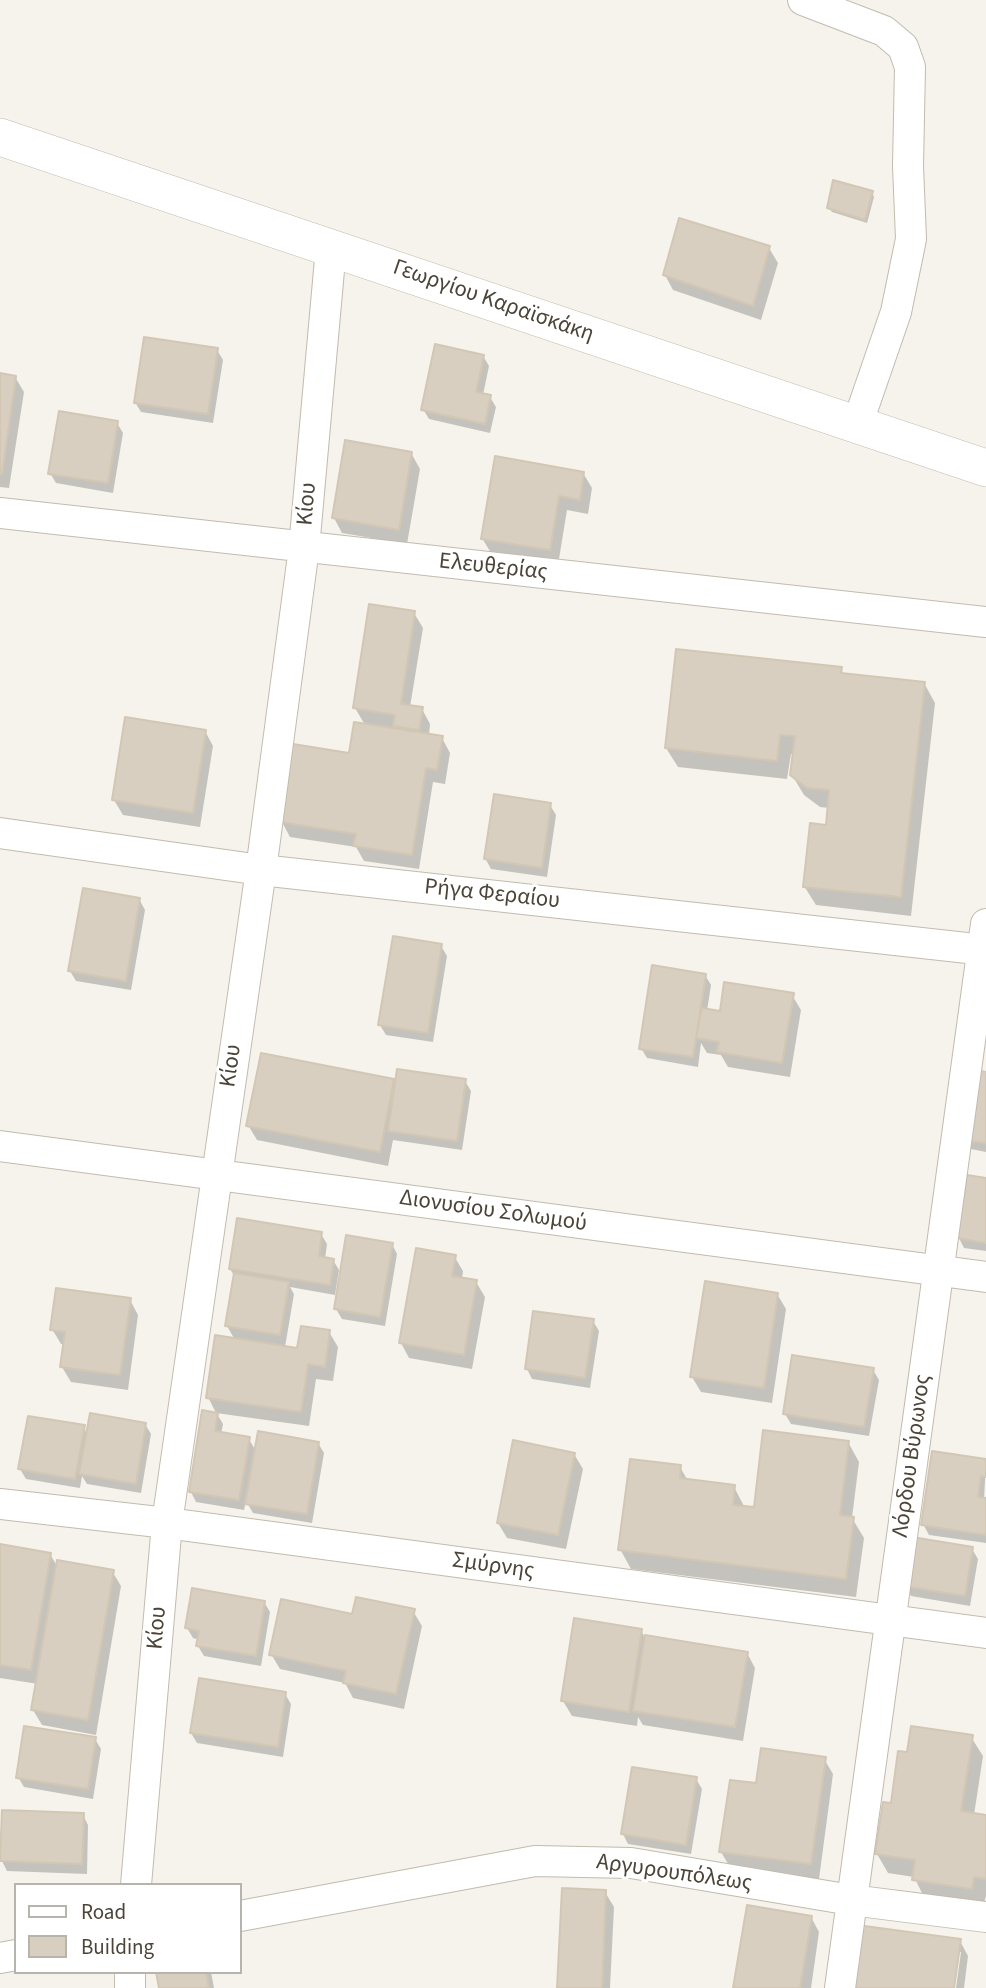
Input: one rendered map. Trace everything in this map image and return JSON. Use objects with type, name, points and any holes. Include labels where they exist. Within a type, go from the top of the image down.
[{"type":"street","points":[[803,0],[884,30],[903,47],[910,67],[908,166],[911,239],[896,312],[857,425]]},
{"type":"street","name":"Γεωργίου Καραϊσκάκη","points":[[0,137],[986,468]]},
{"type":"street","name":"Κίου","points":[[136,1883],[167,1523],[261,870],[304,548],[331,248]]},
{"type":"street","name":"Ελευθερίας","points":[[0,513],[986,622]]},
{"type":"street","name":"Ρήγα Φεραίου","points":[[0,833],[261,870],[985,941]]},
{"type":"street","name":"Λόρδου Βύρωνος","points":[[840,1988],[985,941]]},
{"type":"street","name":"Διονυσίου Σολωμού","points":[[0,1146],[986,1277]]},
{"type":"street","name":"Σμύρνης","points":[[0,1504],[167,1523],[986,1633]]},
{"type":"street","name":"Αργυρουπόλεως","points":[[242,1916],[535,1861],[632,1863],[851,1900],[986,1917]]},
{"type":"building","points":[[833,180],[873,191],[865,220],[827,208]]},
{"type":"building","points":[[679,218],[770,246],[753,306],[663,275]]},
{"type":"building","points":[[144,337],[218,348],[208,414],[134,403]]},
{"type":"building","points":[[435,344],[484,355],[476,392],[491,395],[485,424],[421,410]]},
{"type":"building","points":[[0,373],[16,376],[2,474],[0,474]]},
{"type":"building","points":[[59,411],[118,421],[108,483],[48,474]]},
{"type":"building","points":[[345,440],[412,452],[399,530],[332,518]]},
{"type":"building","points":[[495,456],[584,472],[580,500],[559,496],[550,550],[481,539]]},
{"type":"building","points":[[369,604],[415,611],[401,704],[423,707],[419,730],[393,726],[395,715],[353,708]]},
{"type":"building","points":[[676,649],[842,667],[841,673],[925,682],[901,897],[803,887],[810,823],[826,825],[829,790],[807,788],[790,775],[795,736],[780,735],[777,761],[665,748]]},
{"type":"building","points":[[125,717],[206,730],[193,813],[112,800]]},
{"type":"building","points":[[354,722],[443,736],[437,770],[426,768],[412,855],[353,846],[356,834],[280,822],[293,744],[349,753]]},
{"type":"building","points":[[494,794],[551,803],[542,868],[484,859]]},
{"type":"building","points":[[83,888],[140,898],[126,981],[68,971]]},
{"type":"building","points":[[393,936],[442,944],[428,1033],[378,1025]]},
{"type":"building","points":[[652,965],[706,974],[693,1057],[639,1049]]},
{"type":"building","points":[[724,982],[794,993],[782,1063],[717,1052],[719,1042],[696,1038],[702,1008],[720,1011]]},
{"type":"building","points":[[261,1053],[394,1079],[380,1152],[246,1126]]},
{"type":"building","points":[[397,1069],[466,1079],[457,1141],[388,1131]]},
{"type":"building","points":[[975,1070],[986,1072],[986,1143],[963,1140]]},
{"type":"building","points":[[967,1175],[986,1178],[986,1243],[957,1238]]},
{"type":"building","points":[[237,1218],[322,1232],[319,1256],[334,1259],[330,1285],[229,1269]]},
{"type":"building","points":[[346,1235],[393,1243],[380,1317],[334,1309]]},
{"type":"building","points":[[416,1248],[456,1255],[452,1276],[477,1280],[464,1355],[399,1343]]},
{"type":"building","points":[[234,1273],[289,1282],[280,1335],[225,1326]]},
{"type":"building","points":[[705,1281],[778,1293],[764,1388],[690,1377]]},
{"type":"building","points":[[56,1288],[131,1298],[120,1375],[60,1367],[65,1332],[50,1330]]},
{"type":"building","points":[[533,1311],[594,1319],[585,1378],[525,1369]]},
{"type":"building","points":[[301,1326],[330,1330],[325,1367],[308,1364],[301,1412],[206,1398],[215,1335],[297,1348]]},
{"type":"building","points":[[792,1355],[874,1368],[864,1427],[783,1414]]},
{"type":"building","points":[[202,1410],[218,1413],[215,1431],[250,1437],[239,1500],[189,1492]]},
{"type":"building","points":[[90,1413],[146,1423],[136,1484],[79,1474]]},
{"type":"building","points":[[28,1416],[85,1425],[75,1479],[18,1469]]},
{"type":"building","points":[[763,1430],[849,1441],[840,1515],[854,1517],[846,1579],[618,1550],[630,1459],[681,1465],[680,1478],[735,1485],[733,1505],[754,1507]]},
{"type":"building","points":[[258,1431],[319,1442],[307,1514],[245,1504]]},
{"type":"building","points":[[513,1440],[575,1453],[558,1535],[497,1523]]},
{"type":"building","points":[[932,1451],[986,1459],[986,1477],[981,1476],[978,1497],[986,1498],[986,1535],[921,1525]]},
{"type":"building","points":[[912,1537],[973,1547],[965,1596],[904,1586]]},
{"type":"building","points":[[0,1544],[51,1553],[31,1670],[0,1665]]},
{"type":"building","points":[[57,1560],[114,1570],[88,1720],[31,1710]]},
{"type":"building","points":[[192,1588],[265,1601],[256,1656],[196,1646],[199,1631],[185,1628]]},
{"type":"building","points":[[356,1597],[415,1609],[396,1694],[343,1683],[346,1671],[269,1655],[281,1599],[352,1614]]},
{"type":"building","points":[[574,1618],[642,1629],[629,1712],[561,1701]]},
{"type":"building","points":[[645,1635],[748,1652],[735,1727],[633,1711]]},
{"type":"building","points":[[199,1678],[286,1692],[278,1747],[190,1733]]},
{"type":"building","points":[[24,1726],[96,1737],[88,1789],[16,1778]]},
{"type":"building","points":[[911,1726],[973,1735],[961,1811],[986,1815],[986,1879],[974,1877],[972,1889],[912,1880],[915,1860],[875,1854],[883,1802],[891,1803],[898,1751],[907,1752]]},
{"type":"building","points":[[761,1748],[826,1757],[811,1864],[719,1852],[730,1780],[756,1783]]},
{"type":"building","points":[[632,1767],[697,1777],[686,1845],[621,1834]]},
{"type":"building","points":[[2,1810],[84,1813],[82,1864],[0,1861]]},
{"type":"building","points":[[562,1888],[606,1890],[602,1988],[557,1988]]},
{"type":"building","points":[[747,1905],[812,1916],[800,1988],[733,1988]]},
{"type":"building","points":[[857,1925],[961,1939],[954,1988],[848,1988]]},
{"type":"building","points":[[156,1974],[206,1974],[209,1988],[159,1988]]}]
